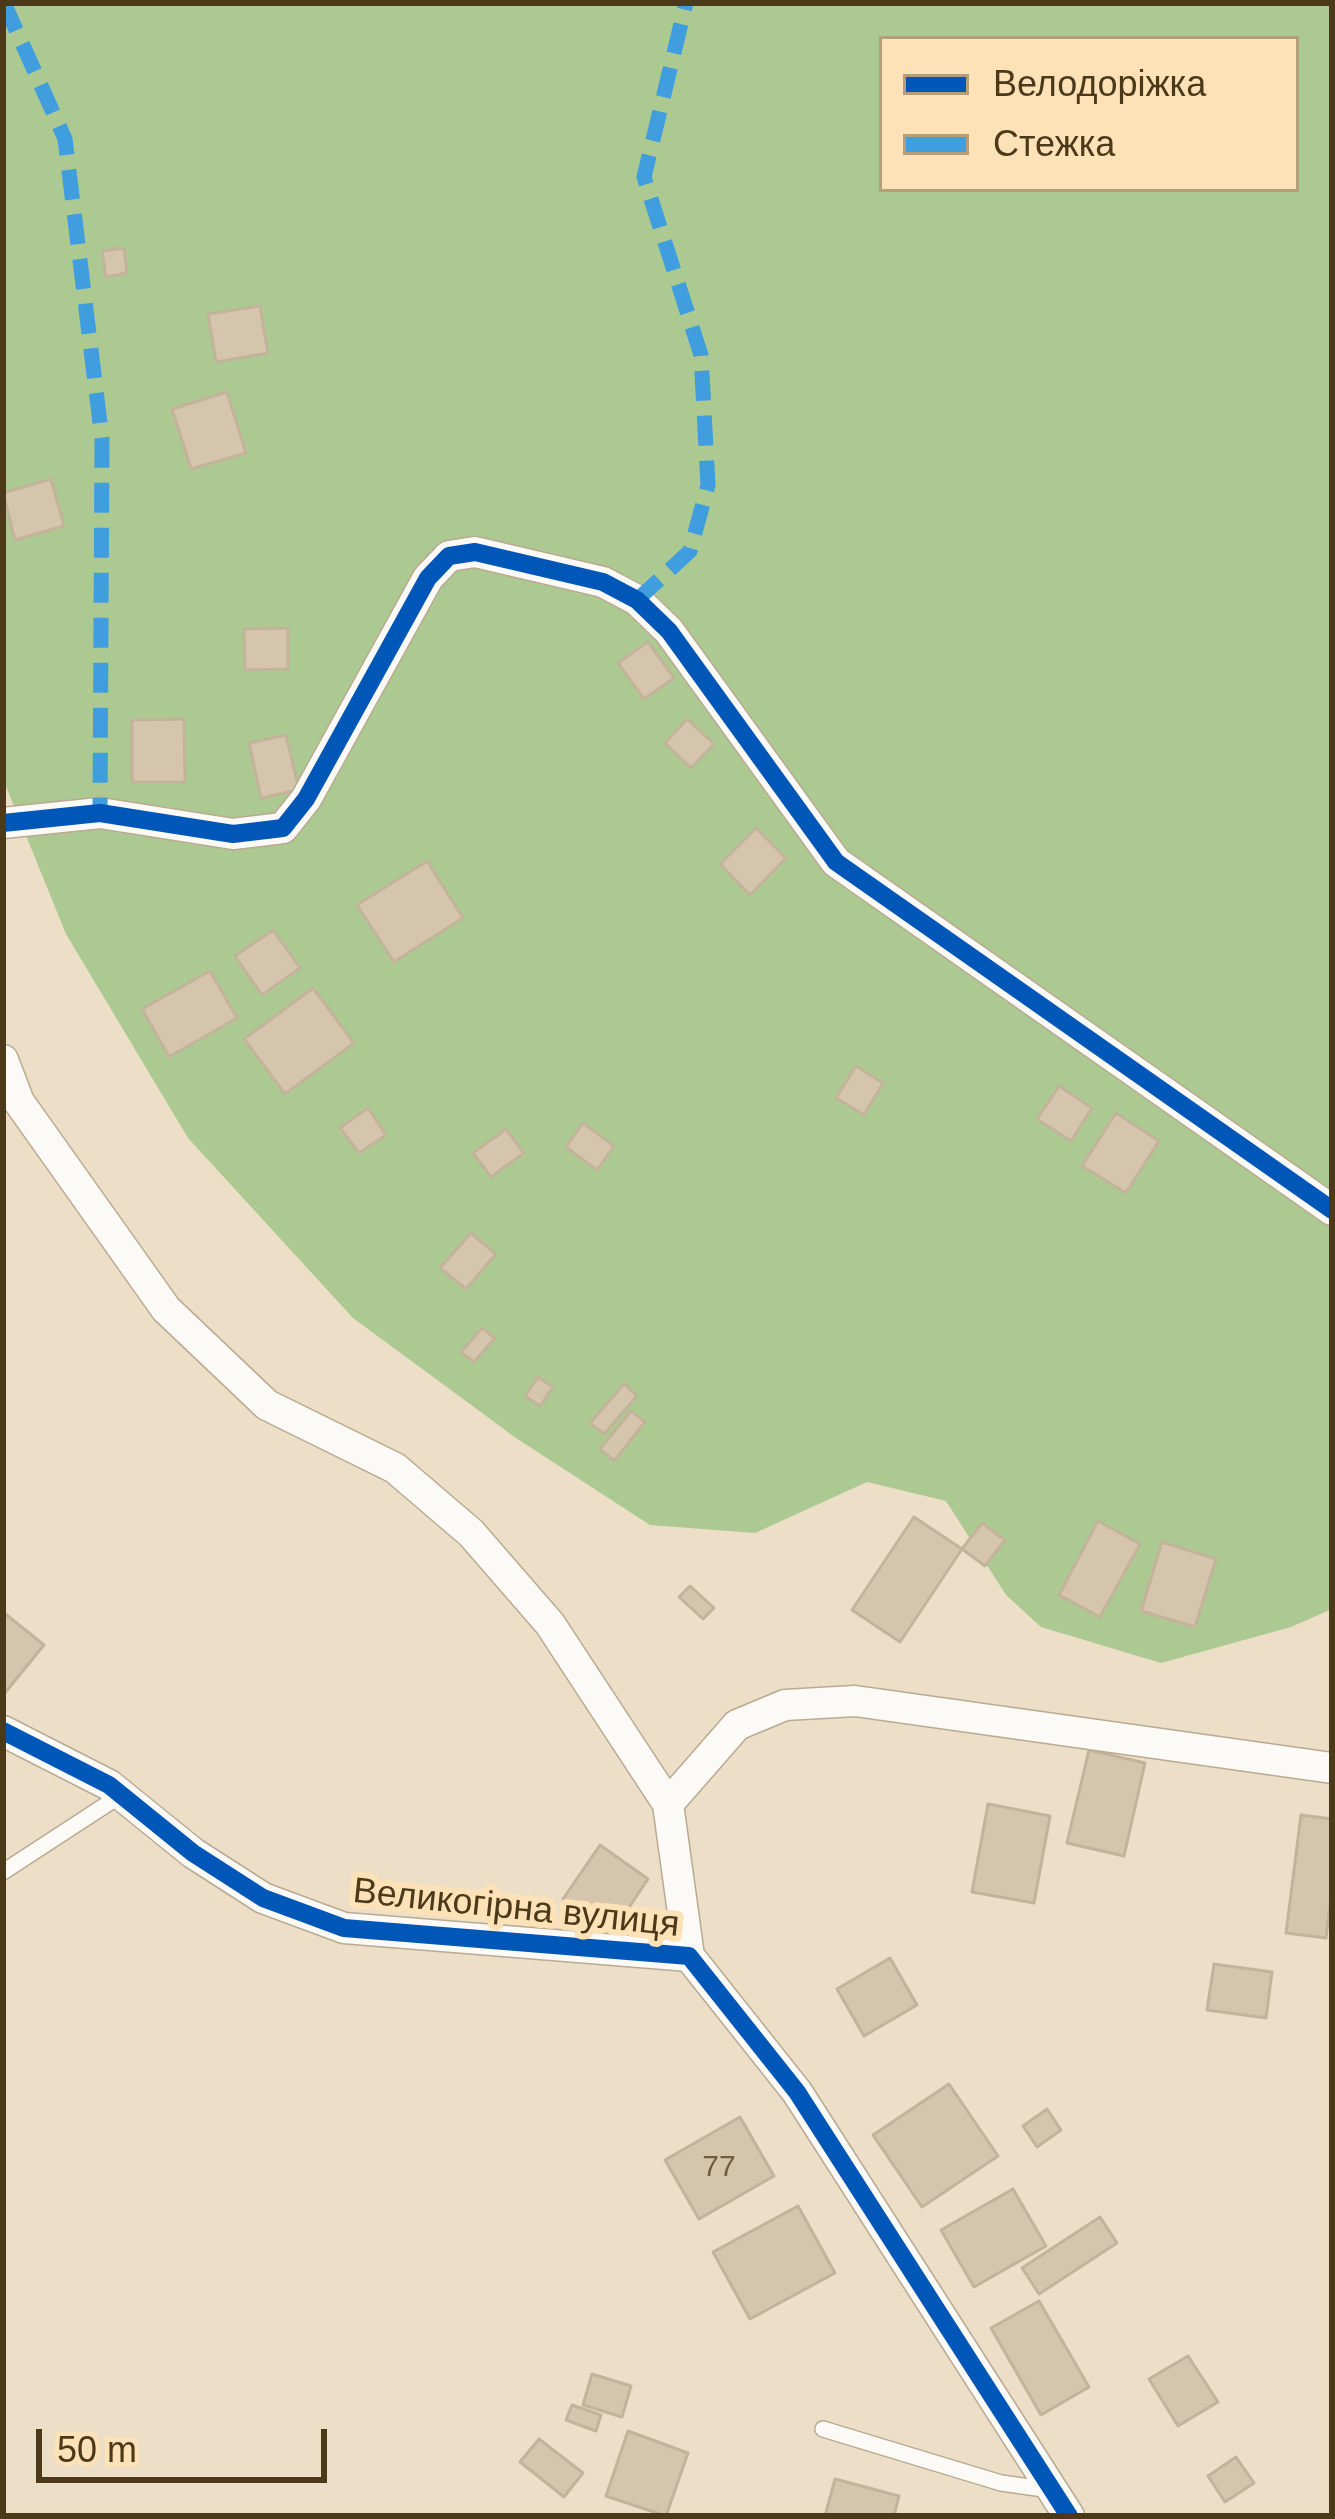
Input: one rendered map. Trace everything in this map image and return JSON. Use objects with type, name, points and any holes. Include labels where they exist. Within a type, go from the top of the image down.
[{"type":"street","points":[[3,823],[100,813],[233,834],[283,828],[306,799],[428,578],[449,556],[476,552],[603,582],[637,600],[669,631],[836,862],[1332,1210]]},
{"type":"street","points":[[3,1060],[11,1103],[166,1309],[267,1405],[395,1468],[471,1533],[550,1624],[668,1804],[689,1956]]},
{"type":"street","points":[[668,1804],[737,1725],[785,1705],[855,1701],[1332,1768]]},
{"type":"street","name":"Великогірна вулиця","points":[[3,1731],[121,1795],[193,1852],[263,1898],[344,1928],[689,1956],[797,2092],[1062,2503]]},
{"type":"lane","points":[[3,1872],[121,1795]]},
{"type":"lane","points":[[823,2429],[1062,2503]]},
{"type":"green space","points":[[3,3],[1332,3],[1332,1609],[1291,1627],[1161,1663],[1041,1627],[1006,1595],[946,1501],[867,1482],[755,1533],[650,1525],[516,1438],[353,1318],[188,1138],[66,934],[3,779]]},
{"type":"building","points":[[124,248],[127,273],[106,277],[102,251]]},
{"type":"building","points":[[260,306],[268,353],[216,362],[208,314]]},
{"type":"building","points":[[227,392],[246,453],[191,469],[172,409]]},
{"type":"building","points":[[51,479],[64,526],[15,540],[3,493]]},
{"type":"building","points":[[288,628],[288,669],[245,670],[244,629]]},
{"type":"building","points":[[648,642],[674,678],[644,699],[618,663]]},
{"type":"building","points":[[184,719],[185,782],[132,782],[132,720]]},
{"type":"building","points":[[687,719],[714,744],[691,768],[665,743]]},
{"type":"building","points":[[286,735],[299,790],[261,798],[249,743]]},
{"type":"building","points":[[756,828],[786,858],[750,895],[720,864]]},
{"type":"building","points":[[427,861],[463,918],[394,962],[357,905]]},
{"type":"building","points":[[273,930],[300,968],[262,995],[235,956]]},
{"type":"building","points":[[210,971],[237,1018],[169,1057],[142,1009]]},
{"type":"building","points":[[313,988],[354,1043],[285,1094],[244,1039]]},
{"type":"building","points":[[856,1066],[883,1083],[864,1115],[836,1098]]},
{"type":"building","points":[[1059,1086],[1092,1108],[1071,1141],[1037,1119]]},
{"type":"building","points":[[368,1108],[386,1135],[359,1153],[340,1128]]},
{"type":"building","points":[[1116,1113],[1159,1141],[1126,1193],[1082,1166]]},
{"type":"building","points":[[583,1123],[614,1146],[597,1170],[566,1147]]},
{"type":"building","points":[[506,1129],[524,1153],[491,1177],[473,1153]]},
{"type":"building","points":[[471,1233],[496,1254],[466,1289],[440,1268]]},
{"type":"building","points":[[482,1328],[495,1338],[474,1362],[461,1352]]},
{"type":"building","points":[[538,1377],[553,1387],[540,1406],[525,1396]]},
{"type":"building","points":[[624,1384],[637,1396],[604,1434],[590,1423]]},
{"type":"building","points":[[631,1411],[645,1422],[614,1461],[600,1449]]},
{"type":"building","points":[[914,1517],[962,1549],[900,1642],[852,1610]]},
{"type":"building","points":[[1098,1521],[1140,1544],[1100,1617],[1059,1595]]},
{"type":"building","points":[[982,1523],[1005,1540],[985,1566],[962,1549]]},
{"type":"building","points":[[1162,1542],[1216,1559],[1195,1627],[1141,1611]]},
{"type":"building","points":[[690,1586],[714,1608],[703,1619],[679,1597]]},
{"type":"building","points":[[3,1612],[44,1645],[4,1694],[3,1694]]},
{"type":"building","points":[[1089,1750],[1145,1763],[1124,1856],[1067,1843]]},
{"type":"building","points":[[988,1804],[1050,1816],[1034,1903],[972,1892]]},
{"type":"building","points":[[1301,1815],[1332,1819],[1326,1938],[1286,1933]]},
{"type":"building","points":[[600,1845],[648,1879],[612,1933],[563,1899]]},
{"type":"building","points":[[890,1958],[917,2005],[864,2036],[837,1989]]},
{"type":"building","points":[[1214,1964],[1272,1972],[1266,2018],[1207,2010]]},
{"type":"building","points":[[949,2084],[998,2156],[922,2207],[873,2135]]},
{"type":"building","points":[[1047,2109],[1061,2130],[1037,2147],[1023,2126]]},
{"type":"building","points":[[740,2117],[774,2176],[699,2219],[665,2160]]},
{"type":"building","points":[[1013,2189],[1046,2246],[974,2287],[941,2230]]},
{"type":"building","points":[[798,2206],[835,2273],[750,2319],[713,2252]]},
{"type":"building","points":[[1100,2217],[1117,2243],[1039,2294],[1022,2268]]},
{"type":"building","points":[[1039,2301],[1089,2387],[1041,2415],[991,2328]]},
{"type":"building","points":[[1188,2356],[1218,2402],[1178,2426],[1149,2379]]},
{"type":"building","points":[[592,2374],[631,2386],[622,2417],[583,2405]]},
{"type":"building","points":[[572,2405],[601,2415],[596,2431],[566,2420]]},
{"type":"building","points":[[628,2431],[688,2453],[666,2516],[606,2496]]},
{"type":"building","points":[[539,2439],[583,2473],[564,2497],[520,2462]]},
{"type":"building","points":[[1236,2457],[1254,2483],[1225,2502],[1208,2476]]},
{"type":"building","points":[[835,2479],[899,2496],[894,2516],[825,2516]]},
{"type":"marked path","points":[[4,3],[65,139],[102,439],[100,813]]},
{"type":"marked path","points":[[637,600],[690,551],[708,485],[701,355],[644,177],[686,3]]},
{"type":"cycle path","points":[[3,823],[100,813],[233,834],[283,828],[306,799],[428,578],[449,556],[475,552],[603,582],[637,600],[669,631],[836,862],[1332,1210]]},
{"type":"cycle path","points":[[3,1731],[109,1785],[193,1853],[263,1898],[344,1928],[689,1956],[797,2092],[1069,2516]]}]
